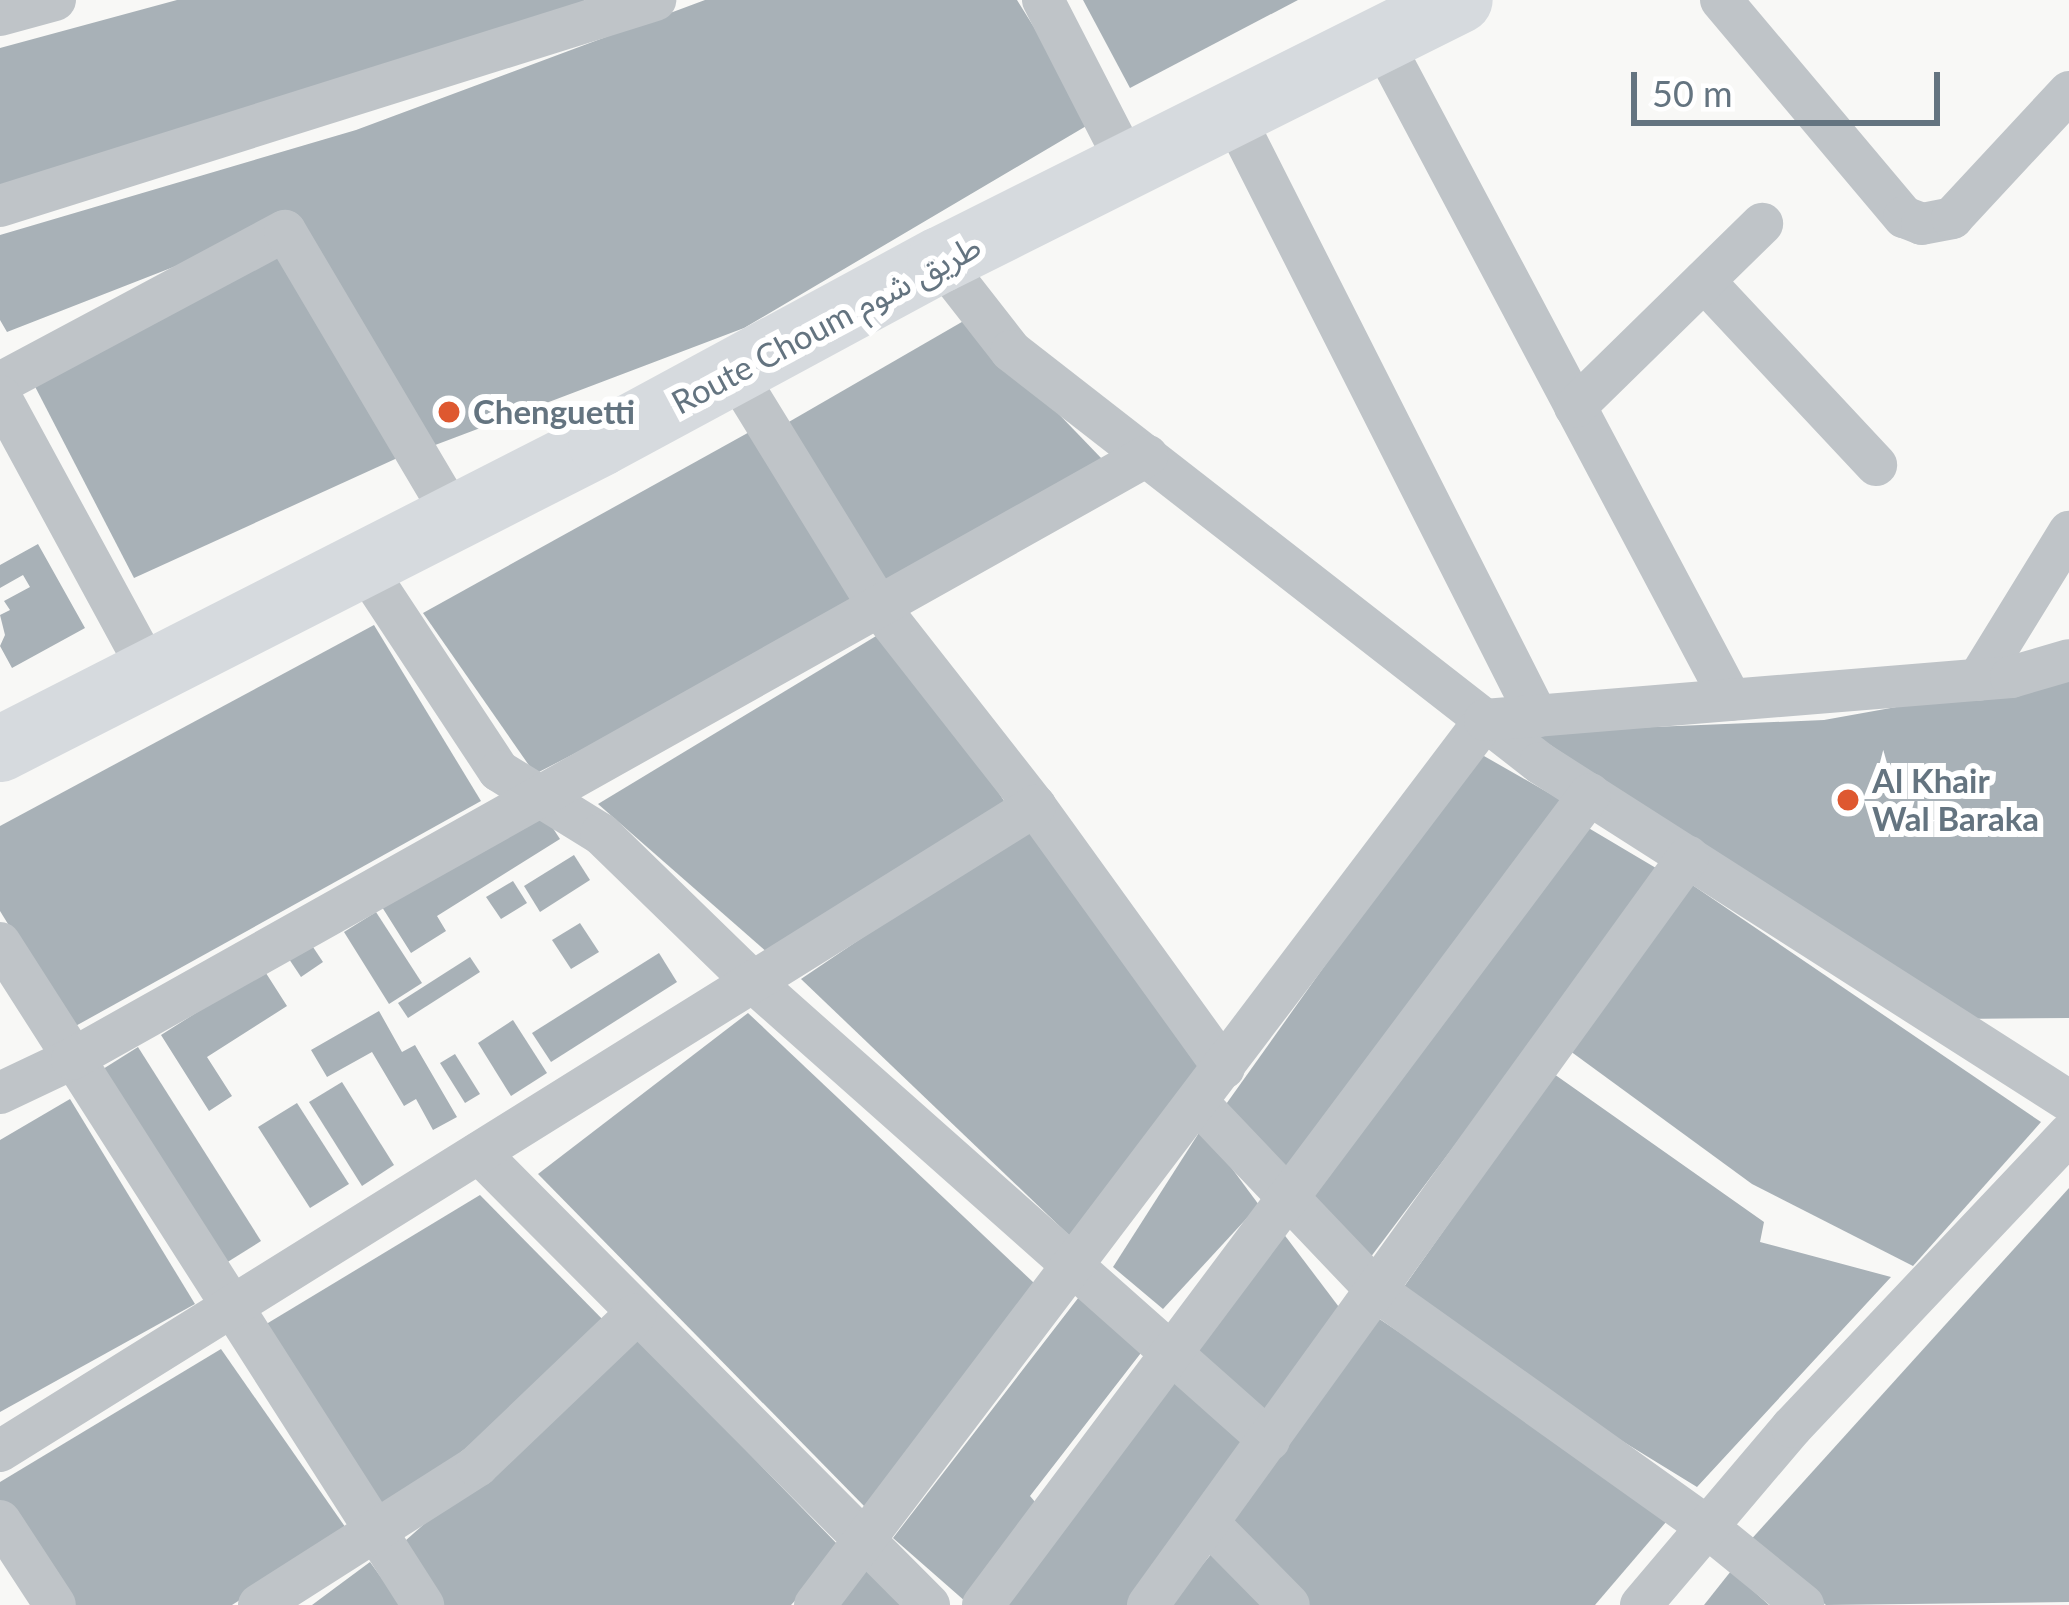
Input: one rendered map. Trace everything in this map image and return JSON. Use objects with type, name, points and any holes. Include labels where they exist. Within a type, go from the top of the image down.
[{"type":"highway","name":"Route Choum طريق شوم","points":[[0,749],[735,373],[940,260],[1460,0]]},
{"type":"street","points":[[0,14],[55,0]]},
{"type":"street","points":[[0,206],[655,0]]},
{"type":"street","points":[[1043,0],[1129,166]]},
{"type":"street","points":[[1721,0],[1904,217],[1922,224],[1952,218],[2069,92]]},
{"type":"street","points":[[1381,40],[1731,700]]},
{"type":"street","points":[[1233,115],[1537,716]]},
{"type":"street","points":[[1575,407],[1762,224]]},
{"type":"street","points":[[0,382],[285,231],[454,517]]},
{"type":"street","points":[[940,260],[1011,351],[1485,720],[1590,794],[2069,1101]]},
{"type":"street","points":[[1704,281],[1876,465]]},
{"type":"street","points":[[735,373],[879,607],[1035,806],[1224,1068]]},
{"type":"street","points":[[0,395],[150,672]]},
{"type":"street","points":[[0,1093],[72,1059],[546,796],[1147,456]]},
{"type":"street","points":[[1978,680],[2069,532]]},
{"type":"street","points":[[362,562],[499,772],[546,796],[601,834],[753,982],[1269,1440]]},
{"type":"street","points":[[815,1605],[867,1544],[1485,720],[2011,677],[2069,660]]},
{"type":"street","points":[[983,1605],[1590,794]]},
{"type":"street","points":[[0,1451],[1035,806]]},
{"type":"street","points":[[1148,1605],[1688,857]]},
{"type":"street","points":[[0,943],[423,1605]]},
{"type":"street","points":[[1198,1103],[1378,1292],[1707,1527],[1803,1605]]},
{"type":"street","points":[[1641,1605],[1852,1361],[2069,1133]]},
{"type":"street","points":[[479,1153],[635,1315],[929,1605]]},
{"type":"street","points":[[259,1605],[477,1466],[635,1315]]},
{"type":"street","points":[[0,1521],[55,1605]]},
{"type":"street","points":[[1208,1523],[1289,1605]]},
{"type":"building","points":[[177,0],[585,1],[0,185],[0,48]]},
{"type":"building","points":[[705,0],[1017,0],[1093,122],[744,328],[422,450],[299,218],[7,332],[0,320],[0,235],[356,130]]},
{"type":"building","points":[[1083,0],[1298,0],[1130,88]]},
{"type":"building","points":[[286,248],[404,455],[134,578],[28,373]]},
{"type":"building","points":[[967,319],[1103,460],[887,587],[787,423]]},
{"type":"building","points":[[753,430],[870,601],[535,774],[423,613]]},
{"type":"building","points":[[38,544],[85,628],[12,668],[0,646],[5,635],[0,615],[10,610],[4,601],[30,587],[23,575],[0,588],[0,565]]},
{"type":"building","points":[[374,625],[481,801],[72,1028],[0,911],[0,826]]},
{"type":"building","points":[[891,627],[1008,807],[769,954],[598,804]]},
{"type":"building","name":"Al Khair Wal Baraka","points":[[2069,676],[2069,1018],[1954,1019],[1531,732],[1824,720]]},
{"type":"building","points":[[1477,752],[1561,800],[1286,1188],[1219,1114]]},
{"type":"building","points":[[539,807],[560,839],[437,916],[446,931],[411,953],[382,907]]},
{"type":"building","points":[[1575,820],[1661,871],[1367,1262],[1297,1206]]},
{"type":"building","points":[[1029,825],[1208,1074],[1073,1239],[801,979]]},
{"type":"building","points":[[574,855],[590,880],[540,912],[524,886]]},
{"type":"building","points":[[1685,880],[2041,1122],[1913,1266],[1752,1184],[1566,1048]]},
{"type":"building","points":[[513,881],[527,903],[501,919],[486,897]]},
{"type":"building","points":[[376,912],[422,983],[389,1004],[344,932]]},
{"type":"building","points":[[580,923],[599,952],[571,969],[552,940]]},
{"type":"building","points":[[311,944],[323,962],[301,977],[289,959]]},
{"type":"building","points":[[659,953],[677,982],[551,1062],[532,1033]]},
{"type":"building","points":[[470,957],[480,972],[408,1018],[398,1003]]},
{"type":"building","points":[[264,970],[287,1006],[207,1057],[232,1096],[209,1111],[161,1035]]},
{"type":"building","points":[[379,1011],[402,1052],[415,1045],[457,1117],[433,1130],[416,1099],[404,1106],[372,1052],[327,1077],[311,1050]]},
{"type":"building","points":[[748,1013],[1034,1283],[865,1507],[538,1174]]},
{"type":"building","points":[[513,1020],[547,1073],[511,1096],[478,1043]]},
{"type":"building","points":[[138,1047],[261,1241],[226,1263],[103,1069]]},
{"type":"building","points":[[455,1054],[480,1094],[465,1103],[440,1063]]},
{"type":"building","points":[[1554,1074],[1764,1222],[1760,1242],[1891,1277],[1697,1487],[1394,1301]]},
{"type":"building","points":[[342,1082],[394,1165],[362,1186],[309,1102]]},
{"type":"building","points":[[70,1099],[195,1304],[0,1412],[0,1140]]},
{"type":"building","points":[[297,1103],[349,1184],[310,1208],[258,1127]]},
{"type":"building","points":[[1202,1128],[1259,1205],[1163,1309],[1113,1267]]},
{"type":"building","points":[[2069,1188],[2069,1602],[1826,1605],[1747,1544]]},
{"type":"building","points":[[480,1195],[613,1330],[385,1513],[263,1326]]},
{"type":"building","points":[[1283,1233],[1345,1315],[1264,1409],[1183,1355]]},
{"type":"building","points":[[1082,1293],[1144,1349],[1030,1496],[1041,1509],[966,1602],[893,1538]]},
{"type":"building","points":[[1378,1318],[1672,1515],[1595,1605],[1294,1605],[1221,1526]]},
{"type":"building","points":[[636,1337],[842,1549],[791,1605],[443,1605],[405,1541]]},
{"type":"building","points":[[221,1349],[348,1531],[232,1605],[62,1605],[0,1516],[0,1482]]},
{"type":"building","points":[[1178,1371],[1255,1446],[1139,1605],[992,1605]]},
{"type":"building","points":[[1217,1547],[1267,1605],[1169,1605]]},
{"type":"building","points":[[865,1560],[912,1605],[827,1605]]},
{"type":"building","points":[[370,1562],[401,1605],[312,1605]]},
{"type":"building","points":[[1731,1571],[1769,1605],[1704,1605]]},
{"type":"place","name":"Chenguetti","points":[[449,412]]},
{"type":"place","name":"Al Khair Wal Baraka","points":[[1848,800]]}]
